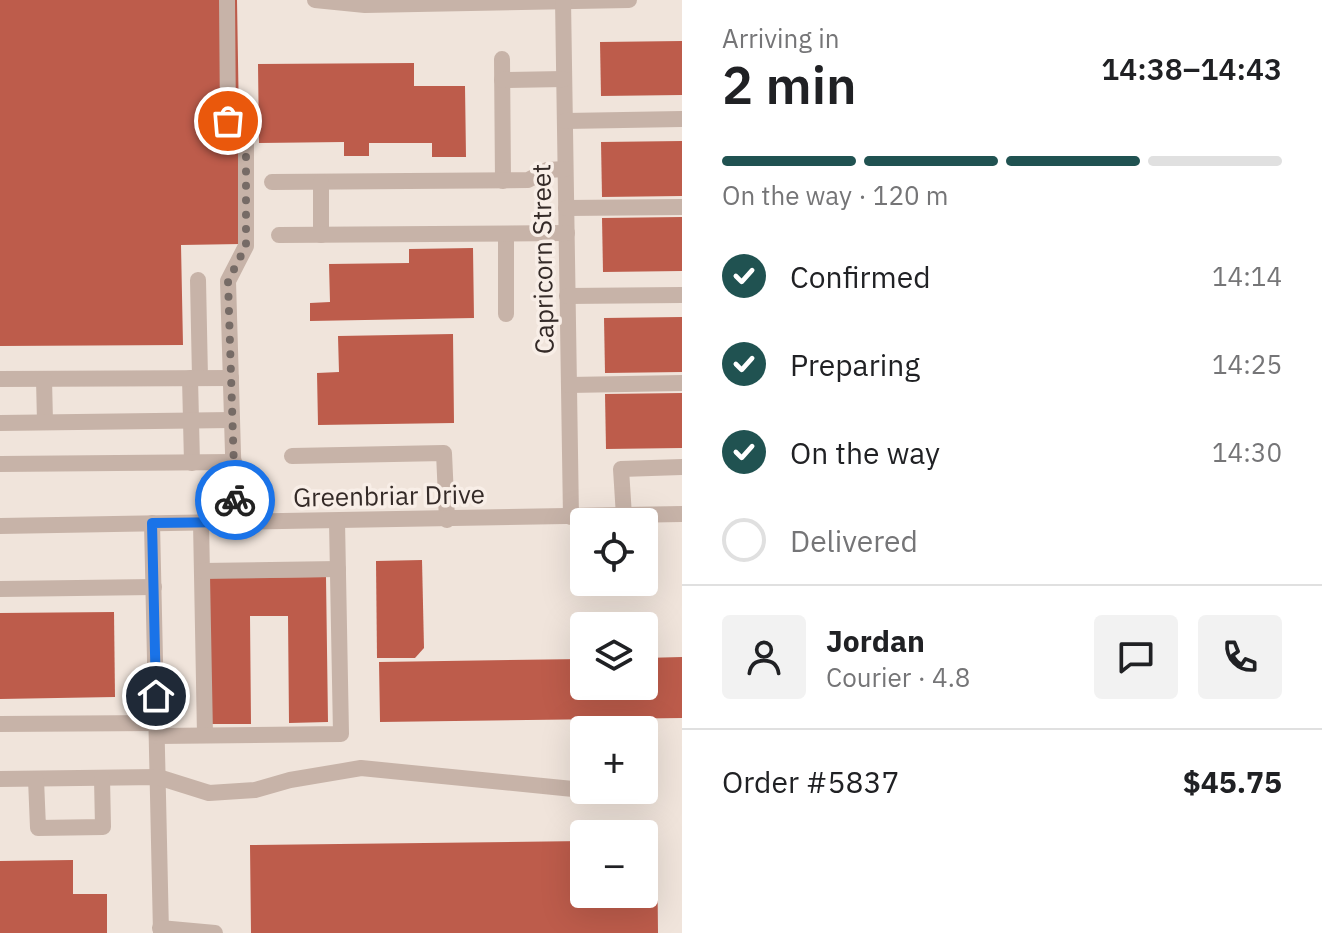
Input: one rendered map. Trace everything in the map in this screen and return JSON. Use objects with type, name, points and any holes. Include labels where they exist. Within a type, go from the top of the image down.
[{"type":"street","points":[[227,0],[228,121],[246,140],[246,246],[228,281],[235,522]]},
{"type":"street","points":[[315,0],[365,5],[629,0]]},
{"type":"street","name":"Capricorn Street","points":[[563,2],[571,508]]},
{"type":"street","points":[[502,59],[503,181]]},
{"type":"street","points":[[502,80],[564,79]]},
{"type":"street","points":[[565,121],[682,119]]},
{"type":"street","points":[[272,182],[528,180],[547,170],[565,169]]},
{"type":"street","points":[[321,182],[321,235]]},
{"type":"street","points":[[566,208],[682,207]]},
{"type":"street","points":[[279,235],[567,233]]},
{"type":"street","points":[[506,234],[506,314]]},
{"type":"street","points":[[192,463],[191,420],[198,280]]},
{"type":"street","points":[[567,296],[682,295]]},
{"type":"street","points":[[0,379],[231,378]]},
{"type":"street","points":[[44,379],[45,422]]},
{"type":"street","points":[[569,385],[682,383]]},
{"type":"street","points":[[0,423],[232,420]]},
{"type":"street","points":[[292,456],[444,453],[447,520]]},
{"type":"street","points":[[0,464],[234,462]]},
{"type":"street","points":[[623,508],[621,469],[682,467]]},
{"type":"street","name":"Greenbriar Drive","points":[[658,515],[682,514]]},
{"type":"street","name":"Greenbriar Drive","points":[[0,526],[570,517]]},
{"type":"street","points":[[0,724],[157,730],[205,735],[341,734],[337,521]]},
{"type":"street","points":[[201,522],[205,735]]},
{"type":"street","points":[[152,523],[160,931],[215,933]]},
{"type":"street","points":[[202,571],[338,569]]},
{"type":"street","points":[[0,589],[154,587]]},
{"type":"street","points":[[0,779],[158,777],[209,793],[255,790],[290,780],[361,768],[570,789]]},
{"type":"street","points":[[36,779],[38,828],[103,827],[102,778]]},
{"type":"building","points":[[0,0],[237,0],[241,244],[181,245],[183,345],[0,346]]},
{"type":"building","points":[[682,41],[682,95],[601,96],[600,42]]},
{"type":"building","points":[[414,63],[414,86],[465,86],[466,157],[432,157],[432,143],[369,143],[369,156],[344,156],[344,142],[259,143],[258,64]]},
{"type":"building","points":[[682,141],[682,196],[602,197],[601,142]]},
{"type":"building","points":[[682,217],[682,271],[603,272],[602,218]]},
{"type":"building","points":[[473,248],[474,318],[310,321],[310,303],[330,302],[329,264],[409,263],[409,249]]},
{"type":"building","points":[[682,317],[682,372],[605,373],[604,318]]},
{"type":"building","points":[[453,334],[454,423],[318,425],[317,373],[339,372],[338,336]]},
{"type":"building","points":[[682,393],[682,448],[606,449],[605,394]]},
{"type":"building","points":[[422,560],[424,648],[415,658],[377,658],[376,561]]},
{"type":"building","points":[[326,577],[328,722],[289,723],[288,616],[250,616],[251,724],[210,724],[209,578]]},
{"type":"building","points":[[114,612],[115,697],[0,699],[0,613]]},
{"type":"building","points":[[682,657],[682,718],[570,716],[570,719],[380,722],[379,662],[570,659],[570,700],[658,700],[658,658]]},
{"type":"building","points":[[570,841],[570,908],[658,908],[658,933],[251,933],[250,845]]},
{"type":"building","points":[[73,860],[73,894],[107,894],[107,933],[0,933],[0,861]]},
{"type":"way so far","points":[[228,121],[246,140],[246,246],[228,281],[235,500]]},
{"type":"route","points":[[156,696],[152,523],[235,522],[235,500]]}]
